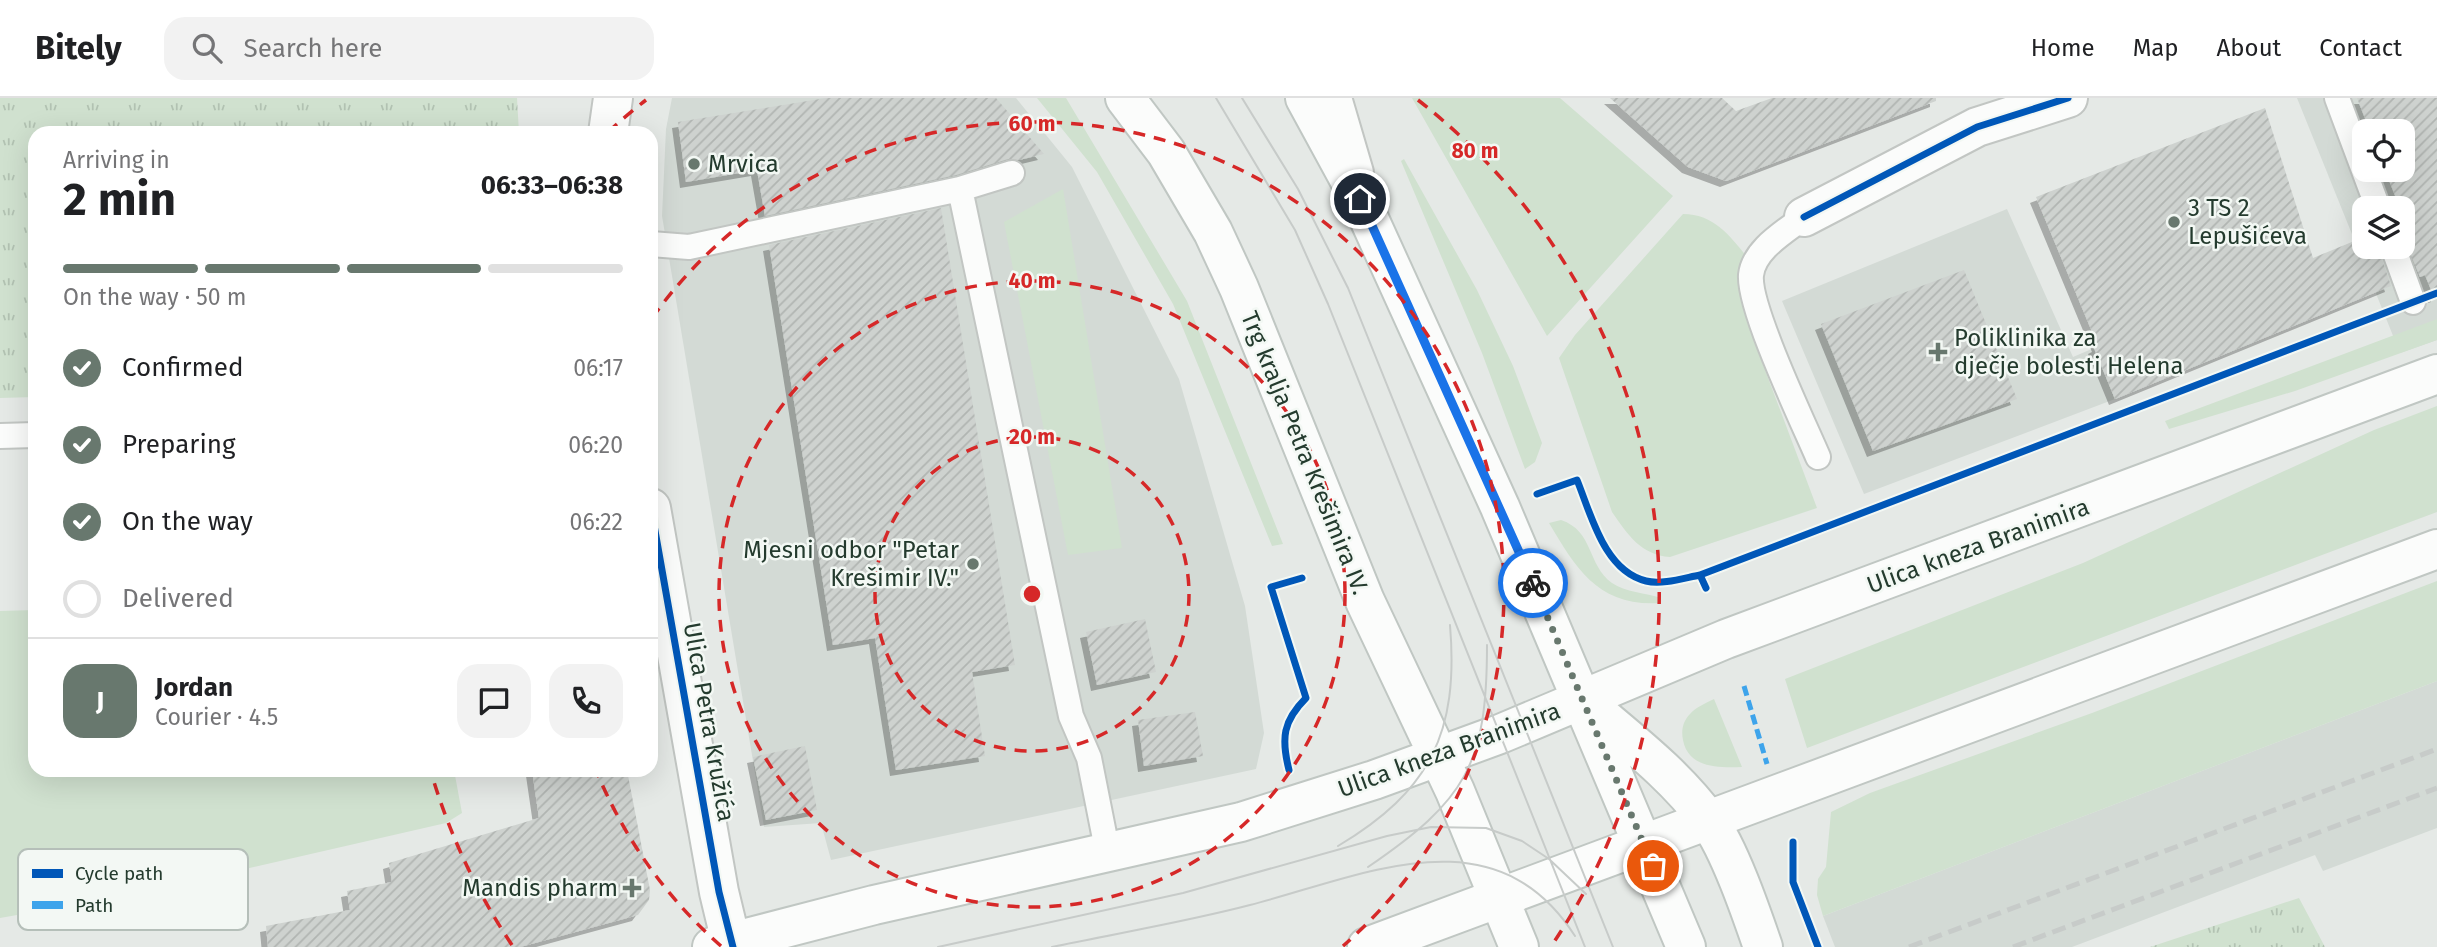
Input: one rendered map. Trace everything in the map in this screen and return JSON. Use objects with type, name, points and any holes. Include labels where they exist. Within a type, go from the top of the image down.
[{"type":"main road","points":[[609,126],[613,98]]},
{"type":"main road","name":"Trg kralja Petra Krešimira IV.","points":[[1125,98],[1191,190],[1234,277],[1365,601],[1438,757],[1519,947]]},
{"type":"main road","name":"Trg kralja Petra Krešimira IV.","points":[[1141,98],[1166,152]]},
{"type":"main road","points":[[1305,98],[1360,199],[1500,507],[1686,947]]},
{"type":"main road","points":[[1332,98],[1360,199]]},
{"type":"main road","points":[[1804,217],[1969,112],[2067,98]]},
{"type":"main road","name":"Ulica kneza Branimira","points":[[725,945],[874,905],[1241,822],[1438,757],[1726,639],[2437,374]]},
{"type":"main road","name":"Ulica Petra Kružića","points":[[658,548],[719,892],[725,945]]},
{"type":"main road","points":[[1367,947],[1645,846],[2437,549]]},
{"type":"main road","points":[[1581,699],[1662,768],[1709,821],[1747,901],[1763,947]]},
{"type":"lane","points":[[2337,98],[2374,196]]},
{"type":"lane","points":[[658,245],[689,247],[960,189],[1012,173]]},
{"type":"lane","points":[[960,189],[1071,716],[1089,758],[1108,854]]},
{"type":"lane","points":[[1804,217],[1762,250],[1751,275],[1756,304],[1818,457]]},
{"type":"lane","points":[[2397,259],[2413,302]]},
{"type":"lane","points":[[0,436],[28,435]]},
{"type":"shaded area","points":[[672,98],[1016,98],[1072,167],[1179,379],[1245,606],[1264,733],[1256,769],[831,860],[821,823],[764,827],[662,216],[666,129]]},
{"type":"shaded area","points":[[2297,98],[2437,98],[2437,340],[2400,353],[2362,259],[2415,259],[2415,196],[2352,196],[2352,234]]},
{"type":"shaded area","name":"Poliklinika za dječje bolesti Helena","points":[[2007,209],[2073,357],[2094,348],[2115,399],[1864,494],[1782,301]]},
{"type":"shaded area","points":[[2437,681],[2437,828],[2323,871],[2315,855],[2072,947],[1835,947],[1823,916]]},
{"type":"green space","points":[[0,98],[517,98],[519,126],[28,126],[28,397],[0,398]]},
{"type":"green space","points":[[1037,98],[1066,98],[1187,301],[1283,544],[1272,546],[1173,304],[1097,172]]},
{"type":"green space","points":[[1412,98],[1560,98],[1673,196],[1547,336]]},
{"type":"green space","points":[[1404,159],[1477,290],[1513,366],[1542,443],[1535,462],[1525,469],[1482,353],[1401,161]]},
{"type":"green space","points":[[1063,189],[1122,548],[1068,555],[1004,222]]},
{"type":"green space","points":[[1683,214],[1712,222],[1728,234],[1748,258],[1740,288],[1747,322],[1817,508],[1670,557],[1643,548],[1612,512],[1559,358],[1575,335]]},
{"type":"green space","points":[[2437,319],[2437,340],[2295,391],[2169,429],[2165,421]]},
{"type":"green space","points":[[2437,406],[2437,512],[1807,748],[1785,679],[2083,563],[2374,430]]},
{"type":"green space","points":[[1561,520],[1579,532],[1598,567],[1612,583],[1661,598],[1661,603],[1621,599],[1592,582],[1580,570],[1549,523]]},
{"type":"green space","points":[[2437,581],[2437,681],[1823,916],[1817,895],[1818,879],[1826,867],[1831,812],[1870,793],[2092,713]]},
{"type":"green space","points":[[28,610],[28,777],[455,777],[462,813],[446,823],[248,868],[248,849],[18,849],[18,915],[0,918],[0,611]]},
{"type":"green space","points":[[1714,699],[1742,767],[1706,764],[1691,756],[1686,749],[1682,733],[1686,720],[1695,709]]},
{"type":"green space","points":[[2299,898],[2325,947],[2150,947]]},
{"type":"building","points":[[826,98],[996,98],[1044,154],[1019,160],[1008,159],[956,175],[765,216],[757,170],[686,182],[678,122]]},
{"type":"building","points":[[1610,98],[1722,98],[1736,111],[1772,98],[1936,98],[1936,101],[1726,181],[1688,167]]},
{"type":"building","points":[[2357,98],[2437,98],[2437,296],[2434,297],[2425,275],[2420,277],[2413,259],[2415,259],[2415,196],[2395,196],[2390,182],[2415,182],[2415,119],[2365,119]]},
{"type":"building","name":"3 TS 2 Lepušićeva","points":[[2265,108],[2313,258],[2352,242],[2352,259],[2382,259],[2391,286],[2115,399],[2094,348],[2098,346],[2036,197]]},
{"type":"building","points":[[941,208],[1015,665],[972,672],[985,756],[896,770],[875,638],[833,645],[769,245]]},
{"type":"building","points":[[1964,270],[2017,399],[1873,451],[1821,324]]},
{"type":"building","points":[[1145,619],[1156,672],[1097,685],[1086,632]]},
{"type":"building","points":[[1195,712],[1203,756],[1144,766],[1138,720]]},
{"type":"building","points":[[805,746],[817,810],[766,820],[753,757]]},
{"type":"building","points":[[533,777],[628,777],[650,890],[649,900],[638,915],[520,947],[268,947],[266,926],[350,910],[347,891],[392,882],[389,863],[539,818]]},
{"type":"tram line","points":[[1216,98],[1295,230],[1328,304],[1585,947]]},
{"type":"tram line","points":[[1242,98],[1298,189],[1348,288],[1613,947]]},
{"type":"tram line","points":[[1338,846],[1370,825],[1396,803],[1416,780],[1432,755],[1443,728],[1449,697],[1452,663],[1450,625]]},
{"type":"tram line","points":[[1368,867],[1428,821],[1449,799],[1464,776],[1475,750],[1482,721],[1487,645]]},
{"type":"tram line","points":[[938,947],[1183,893],[1387,836],[1431,827],[1486,828],[1522,841],[1549,859],[1586,894]]},
{"type":"tram line","points":[[1052,947],[1201,917],[1381,869],[1424,862],[1466,863],[1506,874],[1542,897],[1575,936]]},
{"type":"railway","points":[[1909,947],[2437,749]]},
{"type":"railway","points":[[2013,947],[2437,788]]},
{"type":"marked path","points":[[1744,686],[1767,764]]},
{"type":"cycle path","points":[[1804,217],[1977,127],[2068,98]]},
{"type":"cycle path","points":[[1700,575],[2437,293]]},
{"type":"cycle path","points":[[1537,494],[1577,480],[1601,540],[1619,566],[1632,575],[1652,582],[1700,575],[1706,588]]},
{"type":"cycle path","points":[[658,548],[719,892],[733,947]]},
{"type":"cycle path","points":[[1289,770],[1285,748],[1288,722],[1306,698],[1271,587],[1302,578]]},
{"type":"cycle path","points":[[1793,842],[1793,882],[1818,947]]},
{"type":"way so far","points":[[1533,583],[1653,866]]},
{"type":"place","name":"Mrvica","points":[[694,164]]},
{"type":"place","name":"3 TS 2 Lepušićeva","points":[[2174,222]]},
{"type":"place","name":"Poliklinika za dječje bolesti Helena","points":[[1938,352]]},
{"type":"place","name":"Mjesni odbor \"Petar Krešimir IV.\"","points":[[973,564]]},
{"type":"place","name":"Mandis pharm","points":[[632,888]]},
{"type":"route","points":[[1360,199],[1533,583]]}]
